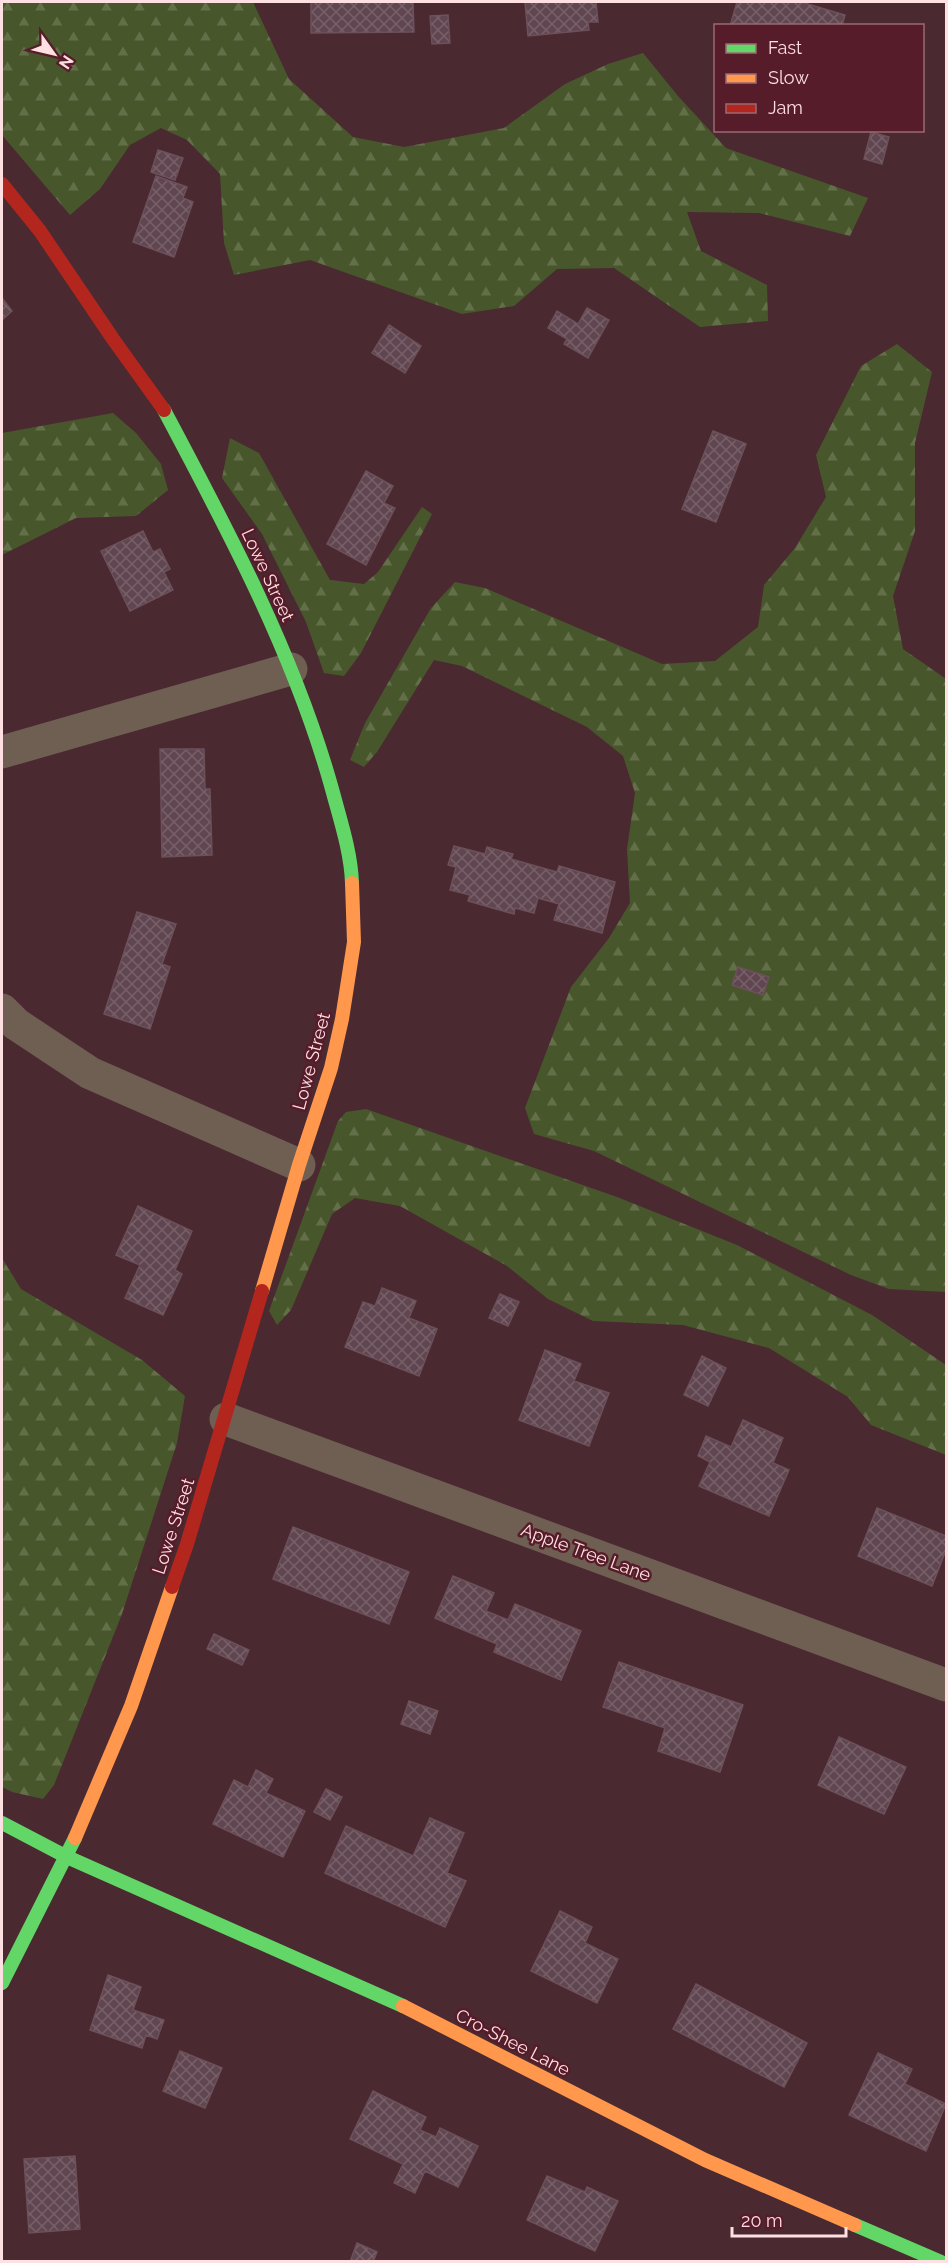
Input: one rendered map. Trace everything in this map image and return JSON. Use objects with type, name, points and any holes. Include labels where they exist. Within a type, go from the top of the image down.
[{"type":"street","name":"Lowe Street","points":[[2,184],[40,231],[113,339],[163,407],[213,501],[265,608],[317,734],[352,871],[354,930],[342,1018],[331,1068],[299,1165],[226,1419],[187,1544],[130,1706],[67,1857],[2,1983]]},
{"type":"street","points":[[2,752],[291,669]]},
{"type":"street","points":[[2,1010],[16,1024],[90,1073],[299,1165]]},
{"type":"street","name":"Apple Tree Lane","points":[[226,1419],[946,1685]]},
{"type":"street","name":"Cro-Shee Lane","points":[[2,1822],[67,1857],[393,2001],[705,2160],[941,2262]]},
{"type":"green space","points":[[2,2],[253,2],[289,79],[353,137],[404,147],[504,128],[565,84],[608,64],[643,53],[678,96],[726,148],[868,198],[850,236],[759,213],[687,212],[701,251],[767,285],[768,321],[700,327],[614,268],[557,269],[514,306],[462,314],[310,260],[234,275],[224,243],[220,174],[187,140],[161,128],[130,145],[100,189],[70,215],[2,135]]},
{"type":"green space","points":[[897,344],[932,372],[915,443],[915,531],[893,596],[903,649],[946,679],[946,1292],[889,1289],[851,1275],[594,1151],[534,1134],[525,1108],[571,987],[609,938],[630,903],[627,849],[635,793],[623,756],[587,727],[462,666],[434,660],[377,752],[364,767],[350,760],[365,723],[431,608],[455,582],[485,588],[662,664],[715,661],[758,627],[764,585],[795,548],[826,497],[816,455],[861,366]]},
{"type":"green space","points":[[113,413],[136,433],[161,464],[168,490],[136,516],[76,518],[2,555],[2,433]]},
{"type":"green space","points":[[230,438],[259,453],[330,580],[364,584],[378,572],[422,507],[432,514],[361,653],[344,676],[324,673],[306,622],[262,534],[222,478]]},
{"type":"green space","points":[[366,1109],[617,1197],[737,1245],[872,1315],[946,1365],[946,1455],[871,1425],[848,1397],[769,1348],[683,1325],[593,1321],[548,1299],[507,1266],[400,1206],[355,1198],[332,1214],[291,1310],[277,1325],[269,1311],[338,1121],[346,1112]]},
{"type":"green space","points":[[2,1258],[21,1289],[142,1360],[185,1396],[177,1443],[122,1614],[54,1785],[43,1799],[12,1792],[2,1787]]},
{"type":"building","points":[[311,2],[413,2],[414,32],[311,33]]},
{"type":"building","points":[[525,2],[596,2],[598,22],[588,22],[589,30],[528,36]]},
{"type":"building","points":[[737,2],[801,2],[845,15],[843,24],[731,24]]},
{"type":"building","points":[[448,15],[450,43],[432,44],[430,16]]},
{"type":"building","points":[[871,132],[889,137],[882,164],[864,159]]},
{"type":"building","points":[[158,150],[183,158],[175,180],[151,172]]},
{"type":"building","points":[[156,176],[187,187],[183,198],[193,202],[174,257],[133,242]]},
{"type":"building","points":[[2,298],[12,311],[2,320]]},
{"type":"building","points":[[587,308],[609,320],[588,358],[564,344],[567,339],[548,328],[557,311],[578,324]]},
{"type":"building","points":[[389,325],[421,346],[405,373],[372,353]]},
{"type":"building","points":[[713,431],[746,444],[716,522],[682,509]]},
{"type":"building","points":[[366,471],[393,486],[384,503],[395,508],[366,565],[327,544]]},
{"type":"building","points":[[143,531],[153,552],[160,549],[170,569],[164,572],[173,590],[130,611],[101,551]]},
{"type":"building","points":[[160,749],[204,749],[205,789],[210,789],[212,855],[162,857]]},
{"type":"building","points":[[454,846],[485,854],[487,847],[513,854],[511,859],[557,872],[559,866],[615,882],[602,933],[554,920],[559,904],[538,898],[534,913],[515,908],[514,914],[468,901],[470,895],[450,890],[456,867],[448,865]]},
{"type":"building","points":[[137,912],[176,924],[162,964],[170,967],[150,1029],[104,1014]]},
{"type":"building","points":[[738,967],[769,977],[763,995],[732,985]]},
{"type":"building","points":[[138,1206],[192,1231],[175,1270],[182,1274],[163,1315],[125,1298],[140,1265],[116,1255]]},
{"type":"building","points":[[382,1288],[416,1301],[409,1318],[437,1329],[419,1376],[345,1347],[363,1302],[375,1306]]},
{"type":"building","points":[[500,1294],[519,1302],[508,1326],[489,1318]]},
{"type":"building","points":[[545,1350],[581,1364],[574,1381],[609,1393],[589,1446],[519,1420]]},
{"type":"building","points":[[702,1356],[726,1368],[708,1406],[684,1395]]},
{"type":"building","points":[[743,1420],[783,1438],[773,1463],[789,1470],[769,1516],[699,1486],[710,1462],[698,1456],[706,1436],[731,1447]]},
{"type":"building","points":[[877,1508],[946,1536],[946,1550],[932,1586],[858,1556]]},
{"type":"building","points":[[293,1527],[409,1572],[389,1624],[273,1579]]},
{"type":"building","points":[[453,1576],[494,1593],[486,1611],[508,1620],[515,1604],[581,1631],[561,1680],[494,1652],[497,1644],[435,1618]]},
{"type":"building","points":[[214,1634],[249,1650],[242,1665],[207,1649]]},
{"type":"building","points":[[619,1662],[743,1705],[720,1772],[658,1751],[665,1728],[603,1707]]},
{"type":"building","points":[[409,1701],[438,1711],[430,1734],[401,1724]]},
{"type":"building","points":[[839,1737],[906,1767],[884,1814],[818,1785]]},
{"type":"building","points":[[256,1770],[273,1779],[266,1793],[305,1811],[283,1857],[213,1824],[234,1780],[248,1787]]},
{"type":"building","points":[[326,1789],[342,1797],[330,1820],[314,1812]]},
{"type":"building","points":[[430,1818],[464,1833],[447,1873],[466,1881],[445,1927],[325,1873],[346,1826],[413,1856]]},
{"type":"building","points":[[560,1911],[592,1927],[585,1943],[618,1959],[597,2003],[531,1971]]},
{"type":"building","points":[[108,1975],[141,1987],[133,2010],[164,2020],[157,2039],[146,2035],[142,2048],[90,2030]]},
{"type":"building","points":[[696,1984],[807,2043],[784,2087],[673,2029]]},
{"type":"building","points":[[180,2051],[222,2068],[205,2108],[163,2091]]},
{"type":"building","points":[[878,2053],[912,2069],[905,2084],[946,2104],[926,2151],[849,2115]]},
{"type":"building","points":[[373,2091],[426,2117],[420,2130],[436,2137],[440,2128],[478,2146],[458,2187],[425,2171],[415,2193],[394,2183],[403,2164],[350,2139]]},
{"type":"building","points":[[75,2156],[80,2229],[29,2233],[24,2159]]},
{"type":"building","points":[[547,2176],[585,2192],[587,2187],[618,2201],[595,2251],[527,2220]]},
{"type":"building","points":[[357,2243],[377,2252],[373,2262],[350,2262]]},
{"type":"traffic: fast","points":[[164,410],[236,548],[280,643],[317,740],[332,789],[347,848],[352,883]]},
{"type":"traffic: fast","points":[[2,1823],[67,1857],[403,2006]]},
{"type":"traffic: fast","points":[[2,1983],[75,1838]]},
{"type":"traffic: fast","points":[[855,2225],[941,2262]]},
{"type":"traffic: slow","points":[[262,1291],[299,1165],[331,1068],[342,1019],[354,942],[352,883]]},
{"type":"traffic: slow","points":[[75,1838],[131,1706],[172,1587]]},
{"type":"traffic: slow","points":[[403,2006],[705,2160],[855,2225]]},
{"type":"traffic: jam","points":[[2,184],[40,231],[164,410]]},
{"type":"traffic: jam","points":[[172,1587],[187,1544],[262,1291]]}]
